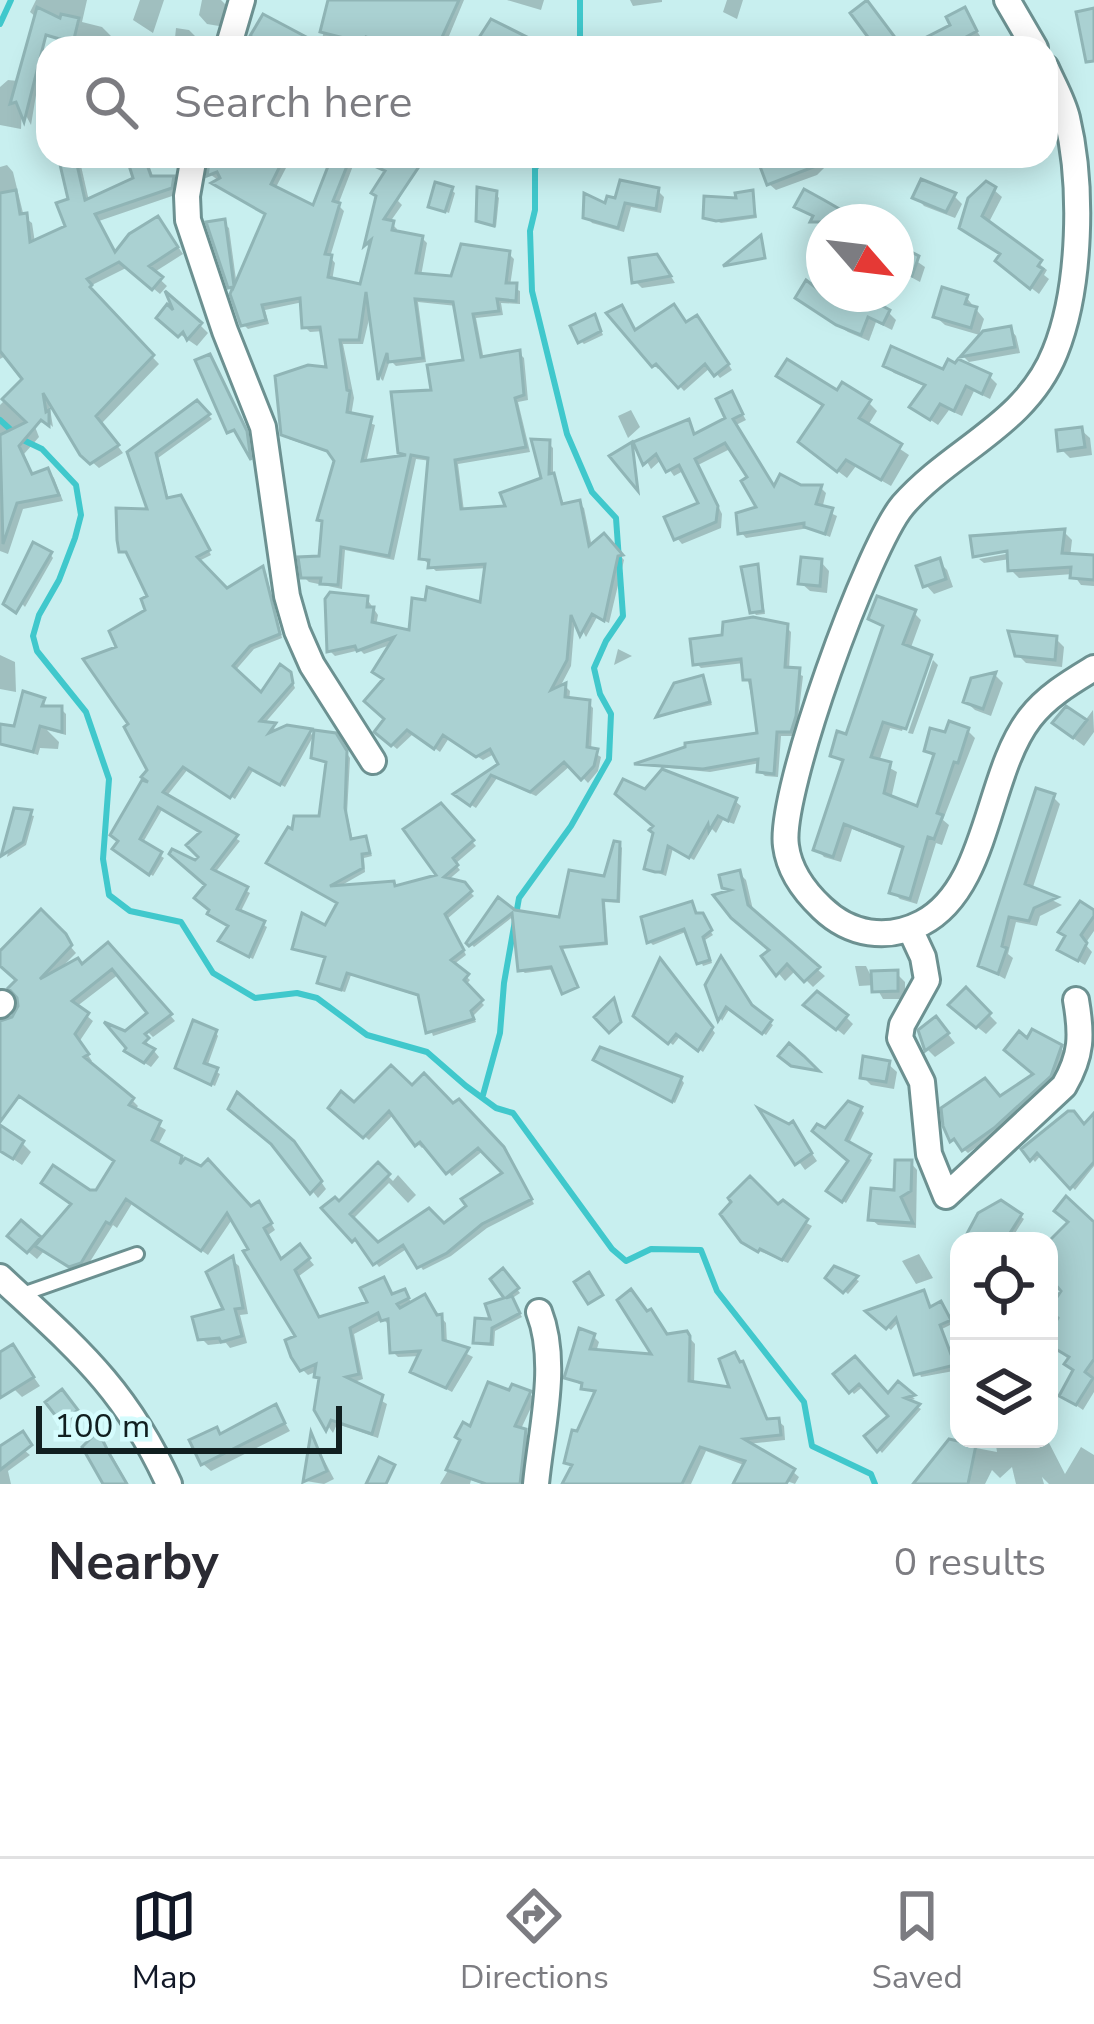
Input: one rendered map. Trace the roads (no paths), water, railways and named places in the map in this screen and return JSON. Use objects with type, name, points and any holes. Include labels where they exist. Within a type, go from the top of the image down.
[{"type":"street","points":[[231,36],[242,0]]},
{"type":"street","points":[[1007,0],[1028,36]]},
{"type":"street","points":[[1058,96],[1084,178],[1066,323],[1055,354],[1024,405],[942,468],[888,525],[872,558],[789,798],[786,847],[806,892],[824,911],[856,930],[890,934],[946,906],[958,891],[1028,720],[1063,687],[1094,668]]},
{"type":"street","points":[[192,168],[188,220],[263,427],[287,596],[312,665],[373,761]]},
{"type":"street","points":[[910,928],[927,980],[902,1024],[900,1038],[922,1082],[929,1154],[946,1196],[1064,1085],[1077,1063],[1083,1038],[1076,1000]]},
{"type":"street","points":[[0,1277],[94,1364],[122,1397],[151,1443],[169,1484]]},
{"type":"street","points":[[536,1484],[548,1343],[539,1312]]},
{"type":"lane","points":[[19,1295],[137,1254]]},
{"type":"waterway","points":[[0,24],[11,0]]},
{"type":"waterway","points":[[580,0],[580,36]]},
{"type":"waterway","points":[[483,1095],[500,1033],[519,898],[571,826],[609,759],[611,714],[594,668],[623,616],[616,518],[592,492],[567,434],[532,291],[535,168]]},
{"type":"waterway","points":[[0,420],[21,439],[42,449],[76,485],[81,515],[75,538],[33,636],[37,651],[86,712],[109,779],[103,859],[109,895],[130,911],[181,922],[213,973],[255,998],[297,993],[317,998],[367,1035],[427,1052],[496,1108],[513,1113],[612,1249],[626,1261],[651,1249],[701,1250],[717,1291],[804,1402],[812,1446],[871,1474],[875,1484]]}]
